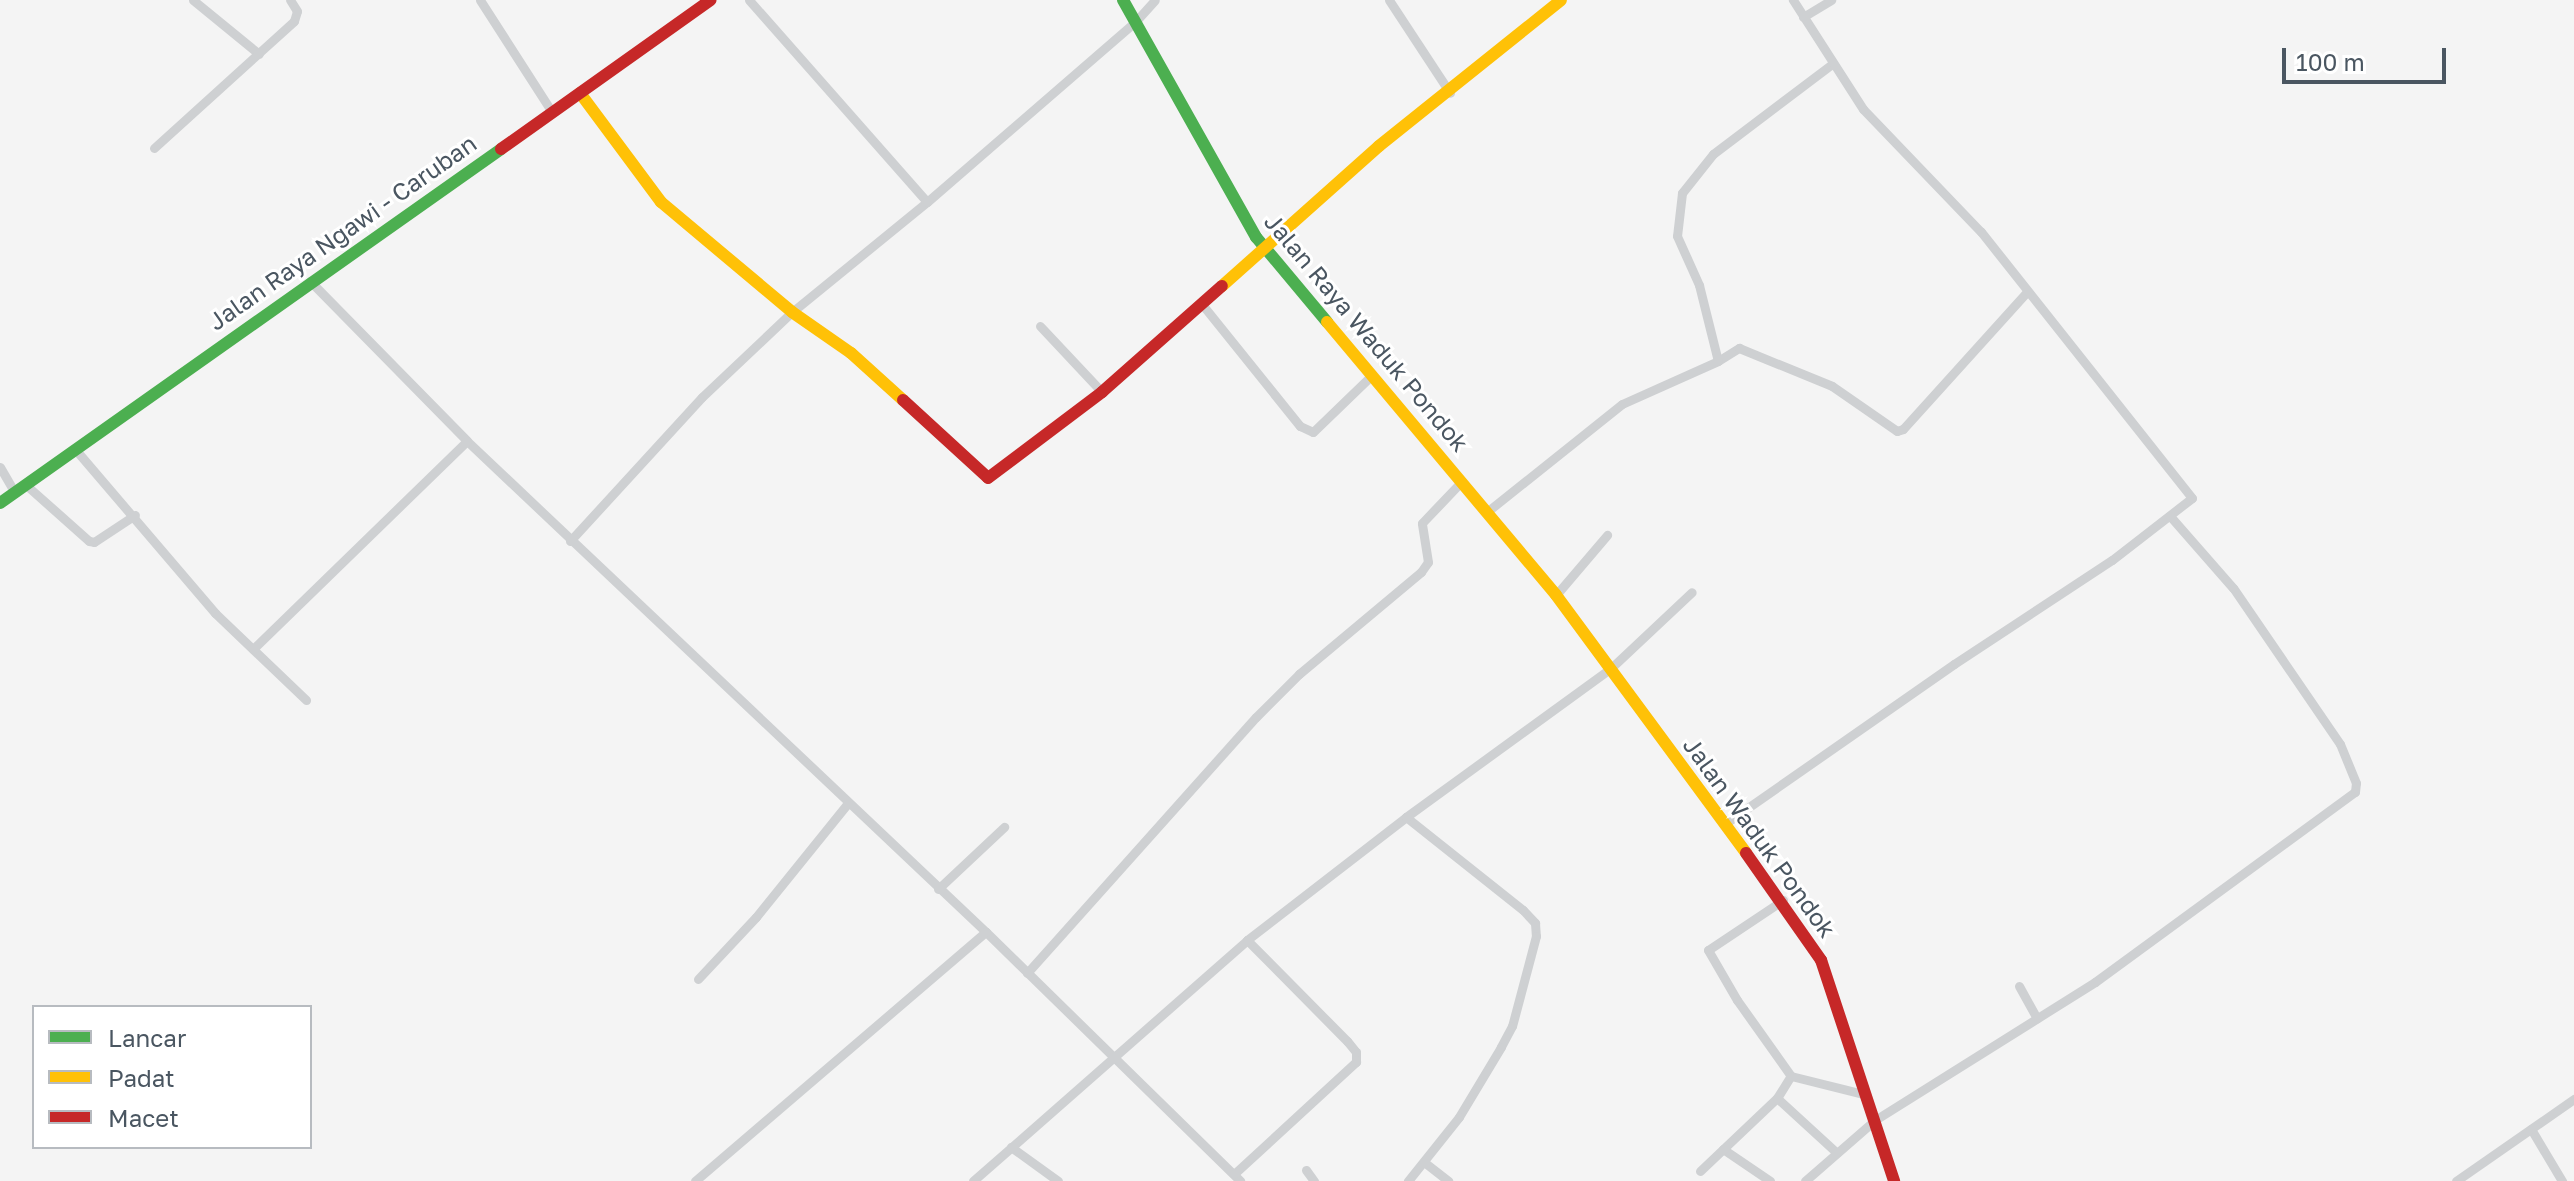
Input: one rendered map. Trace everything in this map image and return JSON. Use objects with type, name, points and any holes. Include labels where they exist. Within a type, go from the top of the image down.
[{"type":"main road","name":"Jalan Raya Ngawi - Caruban","points":[[11,496],[310,281],[711,0]]},
{"type":"main road","name":"Jalan Raya Waduk Pondok","points":[[1123,0],[1264,248],[1488,511],[1556,595],[1610,669]]},
{"type":"main road","points":[[580,93],[661,202],[792,312],[851,353],[941,432],[983,477],[998,473],[1102,392],[1379,146],[1450,93],[1561,0]]},
{"type":"main road","name":"Jalan Waduk Pondok","points":[[1610,669],[1783,900],[1821,960],[1894,1181]]},
{"type":"street","points":[[193,0],[259,54]]},
{"type":"street","points":[[154,148],[298,16],[290,0]]},
{"type":"street","points":[[480,0],[552,112]]},
{"type":"street","points":[[749,0],[927,202]]},
{"type":"street","points":[[570,541],[702,397],[792,312],[927,202],[1136,21],[1155,0]]},
{"type":"street","points":[[1389,0],[1450,93]]},
{"type":"street","points":[[1726,823],[1954,664],[2112,560],[2192,498],[2026,293],[1981,232],[1863,109],[1793,0]]},
{"type":"street","points":[[1803,17],[1831,0]]},
{"type":"street","points":[[1718,361],[1699,285],[1677,236],[1682,193],[1713,154],[1832,64]]},
{"type":"street","points":[[310,281],[570,541],[986,932],[1237,1177],[1356,1062],[1356,1052],[1347,1041],[1247,940]]},
{"type":"street","points":[[1488,511],[1622,404],[1718,361],[1739,348],[1832,386],[1897,431],[1903,429],[2026,293]]},
{"type":"street","points":[[1201,303],[1300,426],[1313,432],[1372,375]]},
{"type":"street","points":[[1040,326],[1102,392]]},
{"type":"street","points":[[253,649],[467,441]]},
{"type":"street","points":[[75,449],[135,515],[215,613],[306,700]]},
{"type":"street","points":[[0,467],[11,496],[89,541],[94,542],[135,515]]},
{"type":"street","points":[[1027,973],[1256,717],[1299,674],[1421,572],[1428,562],[1422,523],[1462,481]]},
{"type":"street","points":[[1805,1181],[1875,1120],[2095,982],[2355,792],[2356,783],[2340,744],[2233,588],[2170,516]]},
{"type":"street","points":[[1556,595],[1607,535]]},
{"type":"street","points":[[973,1181],[1247,940],[1406,817],[1610,669],[1692,592]]},
{"type":"street","points":[[698,979],[756,917],[848,803]]},
{"type":"street","points":[[1406,817],[1523,910],[1535,923],[1536,936],[1512,1026],[1459,1117],[1408,1181]]},
{"type":"street","points":[[938,889],[1004,827]]},
{"type":"street","points":[[1783,900],[1708,950],[1737,1000],[1791,1076],[1864,1094]]},
{"type":"street","points":[[695,1181],[986,932]]},
{"type":"street","points":[[2019,986],[2037,1018]]},
{"type":"street","points":[[1700,1171],[1777,1098],[1791,1076]]},
{"type":"street","points":[[1777,1098],[1837,1153]]},
{"type":"street","points":[[2456,1181],[2574,1099]]},
{"type":"street","points":[[2531,1129],[2562,1181]]},
{"type":"street","points":[[1011,1147],[1058,1181]]},
{"type":"street","points":[[1723,1149],[1770,1181]]},
{"type":"street","points":[[1424,1162],[1448,1181]]},
{"type":"street","points":[[1306,1170],[1314,1181]]},
{"type":"traffic: fast","points":[[1123,0],[1256,237],[1327,322]]},
{"type":"traffic: fast","points":[[0,503],[501,149]]},
{"type":"traffic: slow","points":[[1222,286],[1379,146],[1561,0]]},
{"type":"traffic: slow","points":[[580,93],[661,202],[792,312],[851,353],[903,400]]},
{"type":"traffic: slow","points":[[1327,322],[1556,595],[1746,853]]},
{"type":"traffic: jam","points":[[501,149],[711,0]]},
{"type":"traffic: jam","points":[[903,400],[988,478],[1102,392],[1222,286]]},
{"type":"traffic: jam","points":[[1746,853],[1821,960],[1894,1181]]}]
